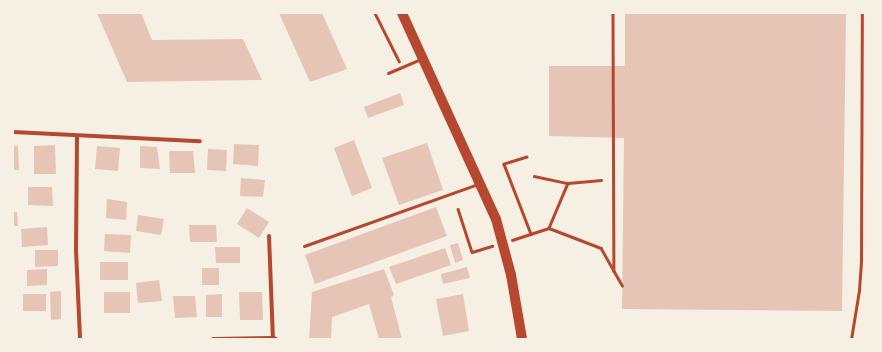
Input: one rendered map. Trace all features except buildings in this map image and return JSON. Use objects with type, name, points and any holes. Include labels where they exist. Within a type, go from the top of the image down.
[{"type":"main road","points":[[402,13],[496,219],[511,275],[522,339]]},
{"type":"street","points":[[13,132],[47,132],[77,136],[200,141]]},
{"type":"street","points":[[77,136],[76,250],[80,339]]},
{"type":"street","points":[[213,339],[274,338],[269,236]]},
{"type":"lane","points":[[851,339],[859,290],[861,259],[862,13]]},
{"type":"lane","points":[[388,73],[401,66],[423,58]]},
{"type":"lane","points":[[304,246],[480,183]]},
{"type":"path","points":[[375,13],[401,66]]},
{"type":"path","points":[[613,13],[614,271]]},
{"type":"path","points":[[527,157],[504,164],[532,234]]},
{"type":"path","points":[[534,176],[568,183],[601,180]]},
{"type":"path","points":[[568,183],[549,228],[601,248],[622,285]]},
{"type":"path","points":[[458,209],[472,252]]}]
